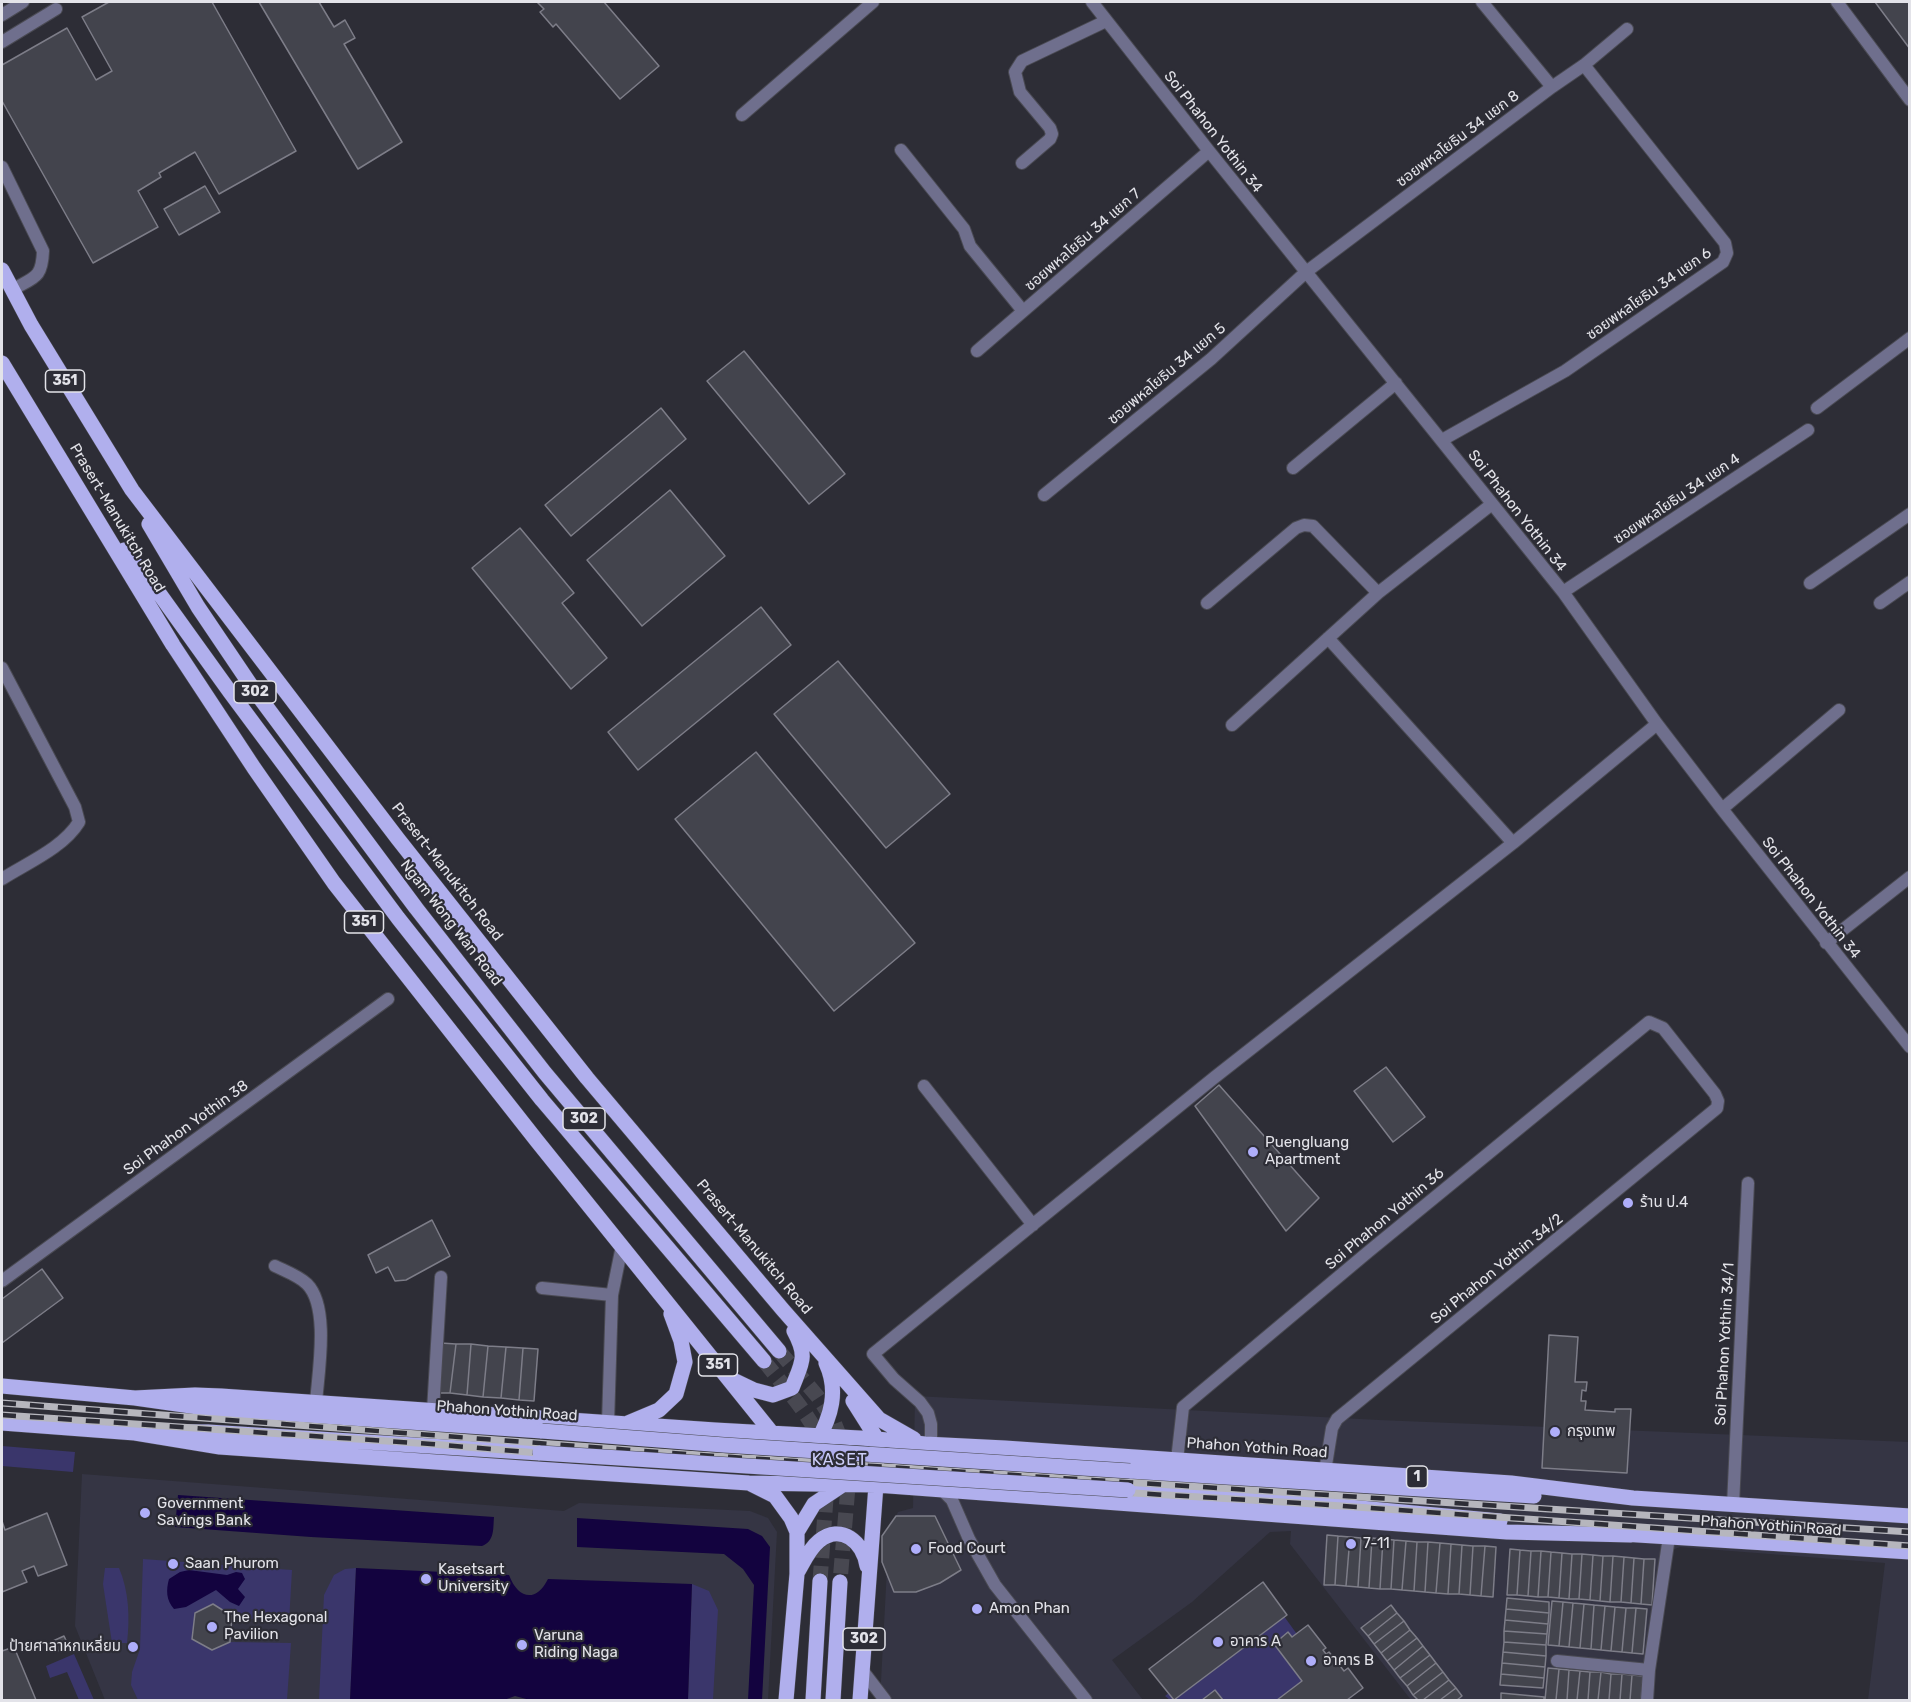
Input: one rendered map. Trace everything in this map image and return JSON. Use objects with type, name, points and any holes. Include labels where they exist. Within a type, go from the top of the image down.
[{"type":"main road","name":"Prasert-Manukitch Road","points":[[2,270],[132,490],[398,839],[586,1078],[879,1419],[928,1444]]},
{"type":"main road","name":"Prasert-Manukitch Road","points":[[2,363],[173,645],[254,768],[334,883],[772,1433]]},
{"type":"main road","name":"Ngam Wong Wan Road","points":[[132,490],[177,573],[254,690],[396,882],[545,1073],[779,1352]]},
{"type":"main road","name":"302","points":[[97,521],[156,589],[398,918],[542,1100],[764,1361]]},
{"type":"main road","points":[[625,1424],[659,1410],[676,1394],[685,1362],[681,1341],[665,1298]]},
{"type":"main road","points":[[728,1377],[754,1390],[772,1395],[792,1388],[802,1362],[802,1348],[783,1310]]},
{"type":"main road","points":[[769,1483],[804,1459],[820,1435],[832,1407],[831,1374],[820,1352]]},
{"type":"main road","points":[[844,1379],[853,1401],[877,1439],[876,1485]]},
{"type":"main road","name":"Phahon Yothin Road","points":[[2,1386],[135,1398],[205,1408],[723,1445],[1546,1496],[1633,1498]]},
{"type":"main road","name":"Phahon Yothin Road","points":[[135,1398],[195,1395],[820,1435],[1511,1484],[1633,1498],[1910,1516]]},
{"type":"main road","name":"Phahon Yothin Road","points":[[2,1423],[135,1433],[208,1432],[1128,1490],[1306,1503],[1631,1534],[1910,1552]]},
{"type":"main road","points":[[623,1474],[650,1468],[658,1455],[657,1444],[650,1433],[625,1424]]},
{"type":"main road","name":"Phahon Yothin Road","points":[[135,1433],[219,1447],[748,1483],[851,1480],[876,1485],[1002,1495],[1507,1532],[1631,1534]]},
{"type":"main road","points":[[772,1433],[851,1480]]},
{"type":"main road","points":[[797,1532],[814,1504],[877,1464],[928,1444]]},
{"type":"main road","points":[[1002,1495],[1005,1448]]},
{"type":"main road","points":[[748,1483],[774,1496],[791,1518],[797,1532],[797,1574],[786,1701]]},
{"type":"main road","name":"302","points":[[860,1701],[876,1485]]},
{"type":"main road","points":[[797,1574],[818,1542],[828,1535],[837,1533],[848,1536],[862,1548],[869,1578]]},
{"type":"main road","points":[[813,1701],[820,1581]]},
{"type":"main road","name":"302","points":[[833,1701],[840,1582]]},
{"type":"street","points":[[2,15],[23,2]]},
{"type":"street","points":[[742,115],[873,2]]},
{"type":"street","name":"Soi Phahon Yothin 34","points":[[1092,2],[1563,592],[1657,724],[1826,943],[1910,1047]]},
{"type":"street","points":[[1482,2],[1551,87]]},
{"type":"street","points":[[1837,2],[1910,100]]},
{"type":"street","points":[[2,42],[56,9]]},
{"type":"street","points":[[1022,163],[1050,139],[1052,134],[1050,128],[1020,92],[1015,72],[1022,61],[1106,21]]},
{"type":"street","name":"ซอยพหลโยธิน 34 แยก 8","points":[[1306,272],[1551,87],[1584,65],[1627,29]]},
{"type":"street","name":"ซอยพหลโยธิน 34 แยก 6","points":[[1442,440],[1565,371],[1723,262],[1727,253],[1725,243],[1584,65]]},
{"type":"street","points":[[901,150],[964,229],[970,246],[1023,311]]},
{"type":"street","name":"ซอยพหลโยธิน 34 แยก 7","points":[[977,351],[1209,151]]},
{"type":"street","points":[[2,167],[43,251],[39,274],[12,290]]},
{"type":"street","name":"ซอยพหลโยธิน 34 แยก 5","points":[[1044,495],[1211,359],[1306,272]]},
{"type":"street","points":[[1817,408],[1910,338]]},
{"type":"street","points":[[1293,468],[1396,383]]},
{"type":"street","name":"ซอยพหลโยธิน 34 แยก 4","points":[[1563,592],[1808,430]]},
{"type":"street","points":[[1232,725],[1378,593],[1492,504]]},
{"type":"street","points":[[1810,583],[1910,514]]},
{"type":"street","points":[[1207,603],[1296,528],[1304,525],[1312,526],[1378,593]]},
{"type":"street","points":[[1880,603],[1910,582]]},
{"type":"street","points":[[1328,638],[1513,843]]},
{"type":"street","points":[[2,668],[75,807],[79,822],[72,832],[56,846],[2,879]]},
{"type":"street","points":[[1722,809],[1839,710]]},
{"type":"street","points":[[928,1444],[932,1424],[928,1413],[873,1354],[1215,1077],[1513,843],[1657,724]]},
{"type":"street","points":[[1826,943],[1910,877]]},
{"type":"street","name":"Soi Phahon Yothin 38","points":[[2,1281],[388,999]]},
{"type":"street","name":"Soi Phahon Yothin 36","points":[[1176,1460],[1183,1407],[1649,1022],[1662,1028],[1669,1036],[1714,1094],[1718,1101],[1717,1108]]},
{"type":"street","points":[[924,1086],[1033,1225]]},
{"type":"street","name":"Soi Phahon Yothin 34/2","points":[[1325,1471],[1332,1428],[1337,1419],[1717,1108]]},
{"type":"street","name":"Soi Phahon Yothin 34/1","points":[[1733,1505],[1748,1184]]},
{"type":"street","points":[[608,1423],[612,1294],[622,1246]]},
{"type":"street","points":[[275,1266],[306,1283],[314,1292],[321,1333],[316,1403]]},
{"type":"street","points":[[433,1411],[441,1276]]},
{"type":"street","points":[[543,1288],[612,1294]]},
{"type":"street","points":[[942,1490],[952,1500],[969,1539],[995,1585],[1086,1701]]},
{"type":"street","points":[[1647,1701],[1649,1670],[1669,1537]]},
{"type":"street","points":[[1557,1660],[1649,1670]]},
{"type":"street","points":[[862,1670],[885,1701]]},
{"type":"shaded area","points":[[915,1396],[1379,1420],[1909,1442],[1909,1700],[1868,1700],[1885,1563],[1680,1547],[1662,1554],[1638,1700],[1411,1700],[1290,1544],[1291,1531],[1270,1532],[1192,1602],[1112,1660],[1143,1700],[880,1700],[889,1531],[898,1512],[913,1508]]},
{"type":"shaded area","points":[[2,1446],[75,1452],[73,1472],[2,1466]]},
{"type":"shaded area","name":"Kasetsart University","points":[[82,1474],[564,1511],[579,1503],[750,1511],[768,1518],[777,1532],[768,1700],[105,1700],[75,1626]]},
{"type":"shaded area","points":[[178,1495],[494,1517],[493,1530],[489,1541],[482,1546],[175,1527]]},
{"type":"shaded area","points":[[577,1518],[748,1529],[762,1536],[770,1547],[762,1700],[748,1700],[754,1585],[743,1569],[724,1554],[577,1547]]},
{"type":"shaded area","points":[[143,1559],[292,1570],[289,1622],[240,1618],[232,1616],[213,1604],[195,1613],[192,1639],[212,1650],[230,1642],[291,1643],[287,1700],[138,1700],[131,1685],[132,1672],[140,1649]]},
{"type":"shaded area","points":[[105,1568],[119,1568],[125,1586],[128,1605],[127,1643],[112,1643],[103,1584]]},
{"type":"shaded area","points":[[356,1568],[350,1700],[319,1700],[324,1595],[334,1575],[345,1569]]},
{"type":"shaded area","points":[[356,1568],[509,1575],[517,1589],[527,1595],[538,1592],[548,1579],[692,1584],[688,1700],[530,1700],[515,1696],[504,1700],[350,1700]]},
{"type":"shaded area","points":[[189,1570],[227,1575],[242,1573],[245,1579],[238,1589],[245,1597],[239,1606],[230,1602],[216,1590],[186,1607],[174,1609],[167,1595],[169,1579],[180,1572]]},
{"type":"shaded area","points":[[692,1584],[709,1591],[718,1610],[713,1700],[688,1700]]},
{"type":"shaded area","points":[[1278,1608],[1323,1670],[1290,1700],[1170,1700],[1165,1696]]},
{"type":"shaded area","points":[[74,1654],[94,1700],[79,1700],[67,1672],[50,1678],[46,1666]]},
{"type":"building","points":[[109,2],[212,2],[296,151],[219,194],[195,152],[159,173],[161,177],[138,191],[158,227],[93,263],[2,101],[2,65],[67,28],[96,80],[112,71],[82,17]]},
{"type":"building","points":[[259,2],[319,2],[334,27],[345,20],[355,38],[344,44],[402,142],[358,169]]},
{"type":"building","points":[[537,2],[604,2],[659,66],[620,99],[556,24],[553,27],[540,12],[544,9]]},
{"type":"building","points":[[1875,2],[1910,2],[1910,49]]},
{"type":"building","points":[[205,186],[220,212],[179,235],[164,209]]},
{"type":"building","points":[[744,351],[845,474],[809,504],[707,381]]},
{"type":"building","points":[[661,408],[686,439],[571,536],[545,505]]},
{"type":"building","points":[[670,490],[725,556],[642,626],[587,560]]},
{"type":"building","points":[[520,528],[574,593],[562,603],[607,658],[571,689],[472,568]]},
{"type":"building","points":[[761,607],[791,645],[638,770],[608,732]]},
{"type":"building","points":[[838,661],[950,794],[886,848],[774,714]]},
{"type":"building","points":[[756,752],[915,943],[834,1011],[675,819]]},
{"type":"building","points":[[1386,1067],[1425,1117],[1393,1142],[1354,1091]]},
{"type":"building","name":"Puengluang Apartment","points":[[1219,1085],[1319,1198],[1286,1231],[1195,1106]]},
{"type":"building","points":[[432,1220],[450,1256],[406,1280],[395,1281],[388,1267],[376,1273],[368,1255]]},
{"type":"building","points":[[42,1269],[63,1298],[2,1343],[2,1299]]},
{"type":"building","points":[[1549,1335],[1578,1337],[1575,1382],[1587,1382],[1586,1391],[1582,1390],[1581,1401],[1586,1401],[1585,1410],[1615,1412],[1615,1409],[1631,1409],[1627,1473],[1542,1468]]},
{"type":"building","points":[[441,1343],[456,1344],[450,1393],[437,1393]]},
{"type":"building","points":[[456,1344],[471,1344],[467,1395],[450,1393]]},
{"type":"building","points":[[471,1344],[488,1346],[483,1397],[467,1395]]},
{"type":"building","points":[[488,1346],[506,1347],[501,1398],[483,1397]]},
{"type":"building","points":[[506,1347],[523,1348],[519,1400],[501,1398]]},
{"type":"building","points":[[523,1348],[538,1349],[534,1401],[519,1400]]},
{"type":"building","points":[[47,1513],[67,1565],[38,1576],[34,1566],[22,1571],[27,1582],[2,1592],[2,1521],[5,1530]]},
{"type":"building","name":"Food Court","points":[[896,1516],[935,1516],[961,1570],[940,1583],[916,1592],[894,1592],[882,1562],[882,1536]]},
{"type":"building","points":[[1327,1535],[1338,1536],[1335,1585],[1324,1585]]},
{"type":"building","points":[[1338,1536],[1350,1537],[1346,1586],[1335,1585]]},
{"type":"building","points":[[1350,1537],[1361,1538],[1358,1587],[1346,1586]]},
{"type":"building","points":[[1361,1538],[1372,1538],[1369,1588],[1358,1587]]},
{"type":"building","points":[[1372,1538],[1383,1539],[1380,1589],[1369,1588]]},
{"type":"building","points":[[1383,1539],[1394,1540],[1391,1589],[1380,1589]]},
{"type":"building","points":[[1394,1540],[1406,1541],[1402,1590],[1391,1589]]},
{"type":"building","points":[[1406,1541],[1417,1542],[1414,1591],[1402,1590]]},
{"type":"building","points":[[1417,1542],[1428,1542],[1425,1592],[1414,1591]]},
{"type":"building","points":[[1428,1542],[1440,1543],[1436,1593],[1425,1592]]},
{"type":"building","points":[[1440,1543],[1451,1544],[1448,1594],[1436,1593]]},
{"type":"building","points":[[1451,1544],[1462,1545],[1459,1594],[1448,1594]]},
{"type":"building","points":[[1462,1545],[1473,1546],[1470,1595],[1459,1594]]},
{"type":"building","points":[[1473,1546],[1485,1546],[1481,1596],[1470,1595]]},
{"type":"building","points":[[1485,1546],[1496,1547],[1493,1597],[1481,1596]]},
{"type":"building","points":[[1510,1549],[1520,1550],[1517,1595],[1507,1595]]},
{"type":"building","points":[[1520,1550],[1531,1551],[1528,1596],[1517,1595]]},
{"type":"building","points":[[1531,1551],[1541,1551],[1538,1597],[1528,1596]]},
{"type":"building","points":[[1541,1551],[1551,1552],[1548,1597],[1538,1597]]},
{"type":"building","points":[[1551,1552],[1562,1553],[1559,1598],[1548,1597]]},
{"type":"building","points":[[1562,1553],[1572,1554],[1569,1599],[1559,1598]]},
{"type":"building","points":[[1572,1554],[1582,1554],[1579,1599],[1569,1599]]},
{"type":"building","points":[[1582,1554],[1593,1555],[1590,1600],[1579,1599]]},
{"type":"building","points":[[1593,1555],[1603,1556],[1600,1601],[1590,1600]]},
{"type":"building","points":[[1603,1556],[1613,1556],[1610,1602],[1600,1601]]},
{"type":"building","points":[[1613,1556],[1624,1557],[1621,1602],[1610,1602]]},
{"type":"building","points":[[1624,1557],[1634,1558],[1631,1603],[1621,1602]]},
{"type":"building","points":[[1634,1558],[1644,1559],[1641,1604],[1631,1603]]},
{"type":"building","points":[[1644,1559],[1655,1559],[1652,1605],[1641,1604]]},
{"type":"building","name":"อาคาร A","points":[[1263,1582],[1287,1615],[1174,1700],[1149,1669]]},
{"type":"building","points":[[1507,1598],[1549,1602],[1549,1613],[1506,1609]]},
{"type":"building","points":[[1552,1601],[1563,1602],[1559,1646],[1548,1645]]},
{"type":"building","points":[[1563,1602],[1573,1603],[1569,1647],[1559,1646]]},
{"type":"building","points":[[1573,1603],[1584,1604],[1580,1648],[1569,1647]]},
{"type":"building","name":"The Hexagonal Pavilion","points":[[213,1604],[232,1616],[230,1642],[212,1650],[192,1639],[195,1613]]},
{"type":"building","points":[[1584,1604],[1594,1605],[1591,1649],[1580,1648]]},
{"type":"building","points":[[1391,1605],[1397,1613],[1368,1636],[1361,1628]]},
{"type":"building","points":[[1594,1605],[1605,1606],[1601,1650],[1591,1649]]},
{"type":"building","points":[[1605,1606],[1615,1607],[1611,1651],[1601,1650]]},
{"type":"building","points":[[1615,1607],[1626,1608],[1622,1652],[1611,1651]]},
{"type":"building","points":[[1626,1608],[1636,1608],[1632,1653],[1622,1652]]},
{"type":"building","points":[[1636,1608],[1647,1609],[1643,1654],[1632,1653]]},
{"type":"building","points":[[1506,1609],[1549,1613],[1548,1624],[1505,1620]]},
{"type":"building","points":[[1397,1613],[1404,1621],[1374,1644],[1368,1636]]},
{"type":"building","points":[[1505,1620],[1548,1624],[1547,1634],[1504,1631]]},
{"type":"building","points":[[1404,1621],[1410,1630],[1381,1653],[1374,1644]]},
{"type":"building","name":"อาคาร B","points":[[1308,1625],[1326,1648],[1323,1650],[1326,1654],[1329,1652],[1344,1671],[1348,1668],[1363,1688],[1347,1700],[1277,1700],[1302,1681],[1274,1644],[1288,1632],[1292,1637]]},
{"type":"building","points":[[1410,1630],[1417,1638],[1387,1661],[1381,1653]]},
{"type":"building","points":[[1504,1631],[1547,1634],[1546,1645],[1504,1642]]},
{"type":"building","points":[[64,1636],[69,1647],[57,1651],[53,1641]]},
{"type":"building","points":[[1417,1638],[1423,1646],[1394,1670],[1387,1661]]},
{"type":"building","points":[[1504,1642],[1546,1645],[1546,1656],[1503,1652]]},
{"type":"building","points":[[1423,1646],[1430,1655],[1400,1678],[1394,1670]]},
{"type":"building","points":[[14,1647],[36,1700],[2,1700],[2,1651]]},
{"type":"building","points":[[1503,1652],[1546,1656],[1545,1667],[1502,1663]]},
{"type":"building","points":[[1430,1655],[1436,1663],[1407,1686],[1400,1678]]},
{"type":"building","points":[[1436,1663],[1443,1672],[1413,1695],[1407,1686]]},
{"type":"building","points":[[1502,1663],[1545,1667],[1544,1678],[1501,1674]]},
{"type":"building","points":[[1548,1668],[1559,1669],[1556,1700],[1545,1700]]},
{"type":"building","points":[[1559,1669],[1569,1670],[1567,1700],[1556,1700]]},
{"type":"building","points":[[1569,1670],[1580,1671],[1577,1700],[1567,1700]]},
{"type":"building","points":[[1580,1671],[1590,1672],[1588,1700],[1577,1700]]},
{"type":"building","points":[[1443,1672],[1449,1680],[1423,1700],[1418,1700],[1413,1695]]},
{"type":"building","points":[[1590,1672],[1601,1672],[1598,1700],[1588,1700]]},
{"type":"building","points":[[1601,1672],[1611,1674],[1609,1700],[1598,1700]]},
{"type":"building","points":[[1501,1674],[1544,1678],[1543,1688],[1500,1685]]},
{"type":"building","points":[[1611,1674],[1622,1674],[1620,1700],[1609,1700]]},
{"type":"building","points":[[1622,1674],[1632,1675],[1630,1700],[1620,1700]]},
{"type":"building","points":[[1632,1675],[1643,1676],[1641,1700],[1630,1700]]},
{"type":"building","points":[[1449,1680],[1456,1688],[1440,1700],[1423,1700]]},
{"type":"building","points":[[1456,1688],[1462,1696],[1457,1700],[1440,1700]]},
{"type":"building","points":[[1215,1690],[1223,1700],[1202,1700]]},
{"type":"building","points":[[1501,1693],[1544,1697],[1544,1700],[1501,1700]]},
{"type":"tunnel","points":[[779,1351],[818,1397],[834,1422],[850,1463],[840,1582]]},
{"type":"tunnel","points":[[764,1361],[803,1411],[822,1444]]},
{"type":"tunnel","points":[[820,1581],[827,1485]]},
{"type":"railway","points":[[2,1403],[699,1455],[1910,1532]]},
{"type":"railway","points":[[2,1415],[431,1444],[705,1467],[1299,1503],[1910,1546]]},
{"type":"place","name":"Puengluang Apartment","points":[[1253,1152]]},
{"type":"place","name":"ร้าน ป.4","points":[[1628,1203]]},
{"type":"place","name":"กรุงเทพ","points":[[1555,1432]]},
{"type":"place","name":"Government Savings Bank","points":[[145,1513]]},
{"type":"place","name":"7-11","points":[[1351,1544]]},
{"type":"place","name":"Food Court","points":[[916,1549]]},
{"type":"place","name":"Saan Phurom","points":[[173,1564]]},
{"type":"place","name":"Kasetsart University","points":[[426,1579]]},
{"type":"place","name":"Amon Phan","points":[[977,1609]]},
{"type":"place","name":"The Hexagonal Pavilion","points":[[212,1627]]},
{"type":"place","name":"อาคาร A","points":[[1218,1642]]},
{"type":"place","name":"Varuna Riding Naga","points":[[522,1645]]},
{"type":"place","name":"ป้ายศาลาหกเหลี่ยม","points":[[133,1647]]},
{"type":"place","name":"อาคาร B","points":[[1311,1661]]},
{"type":"district","name":"KASET","points":[[840,1460]]}]
